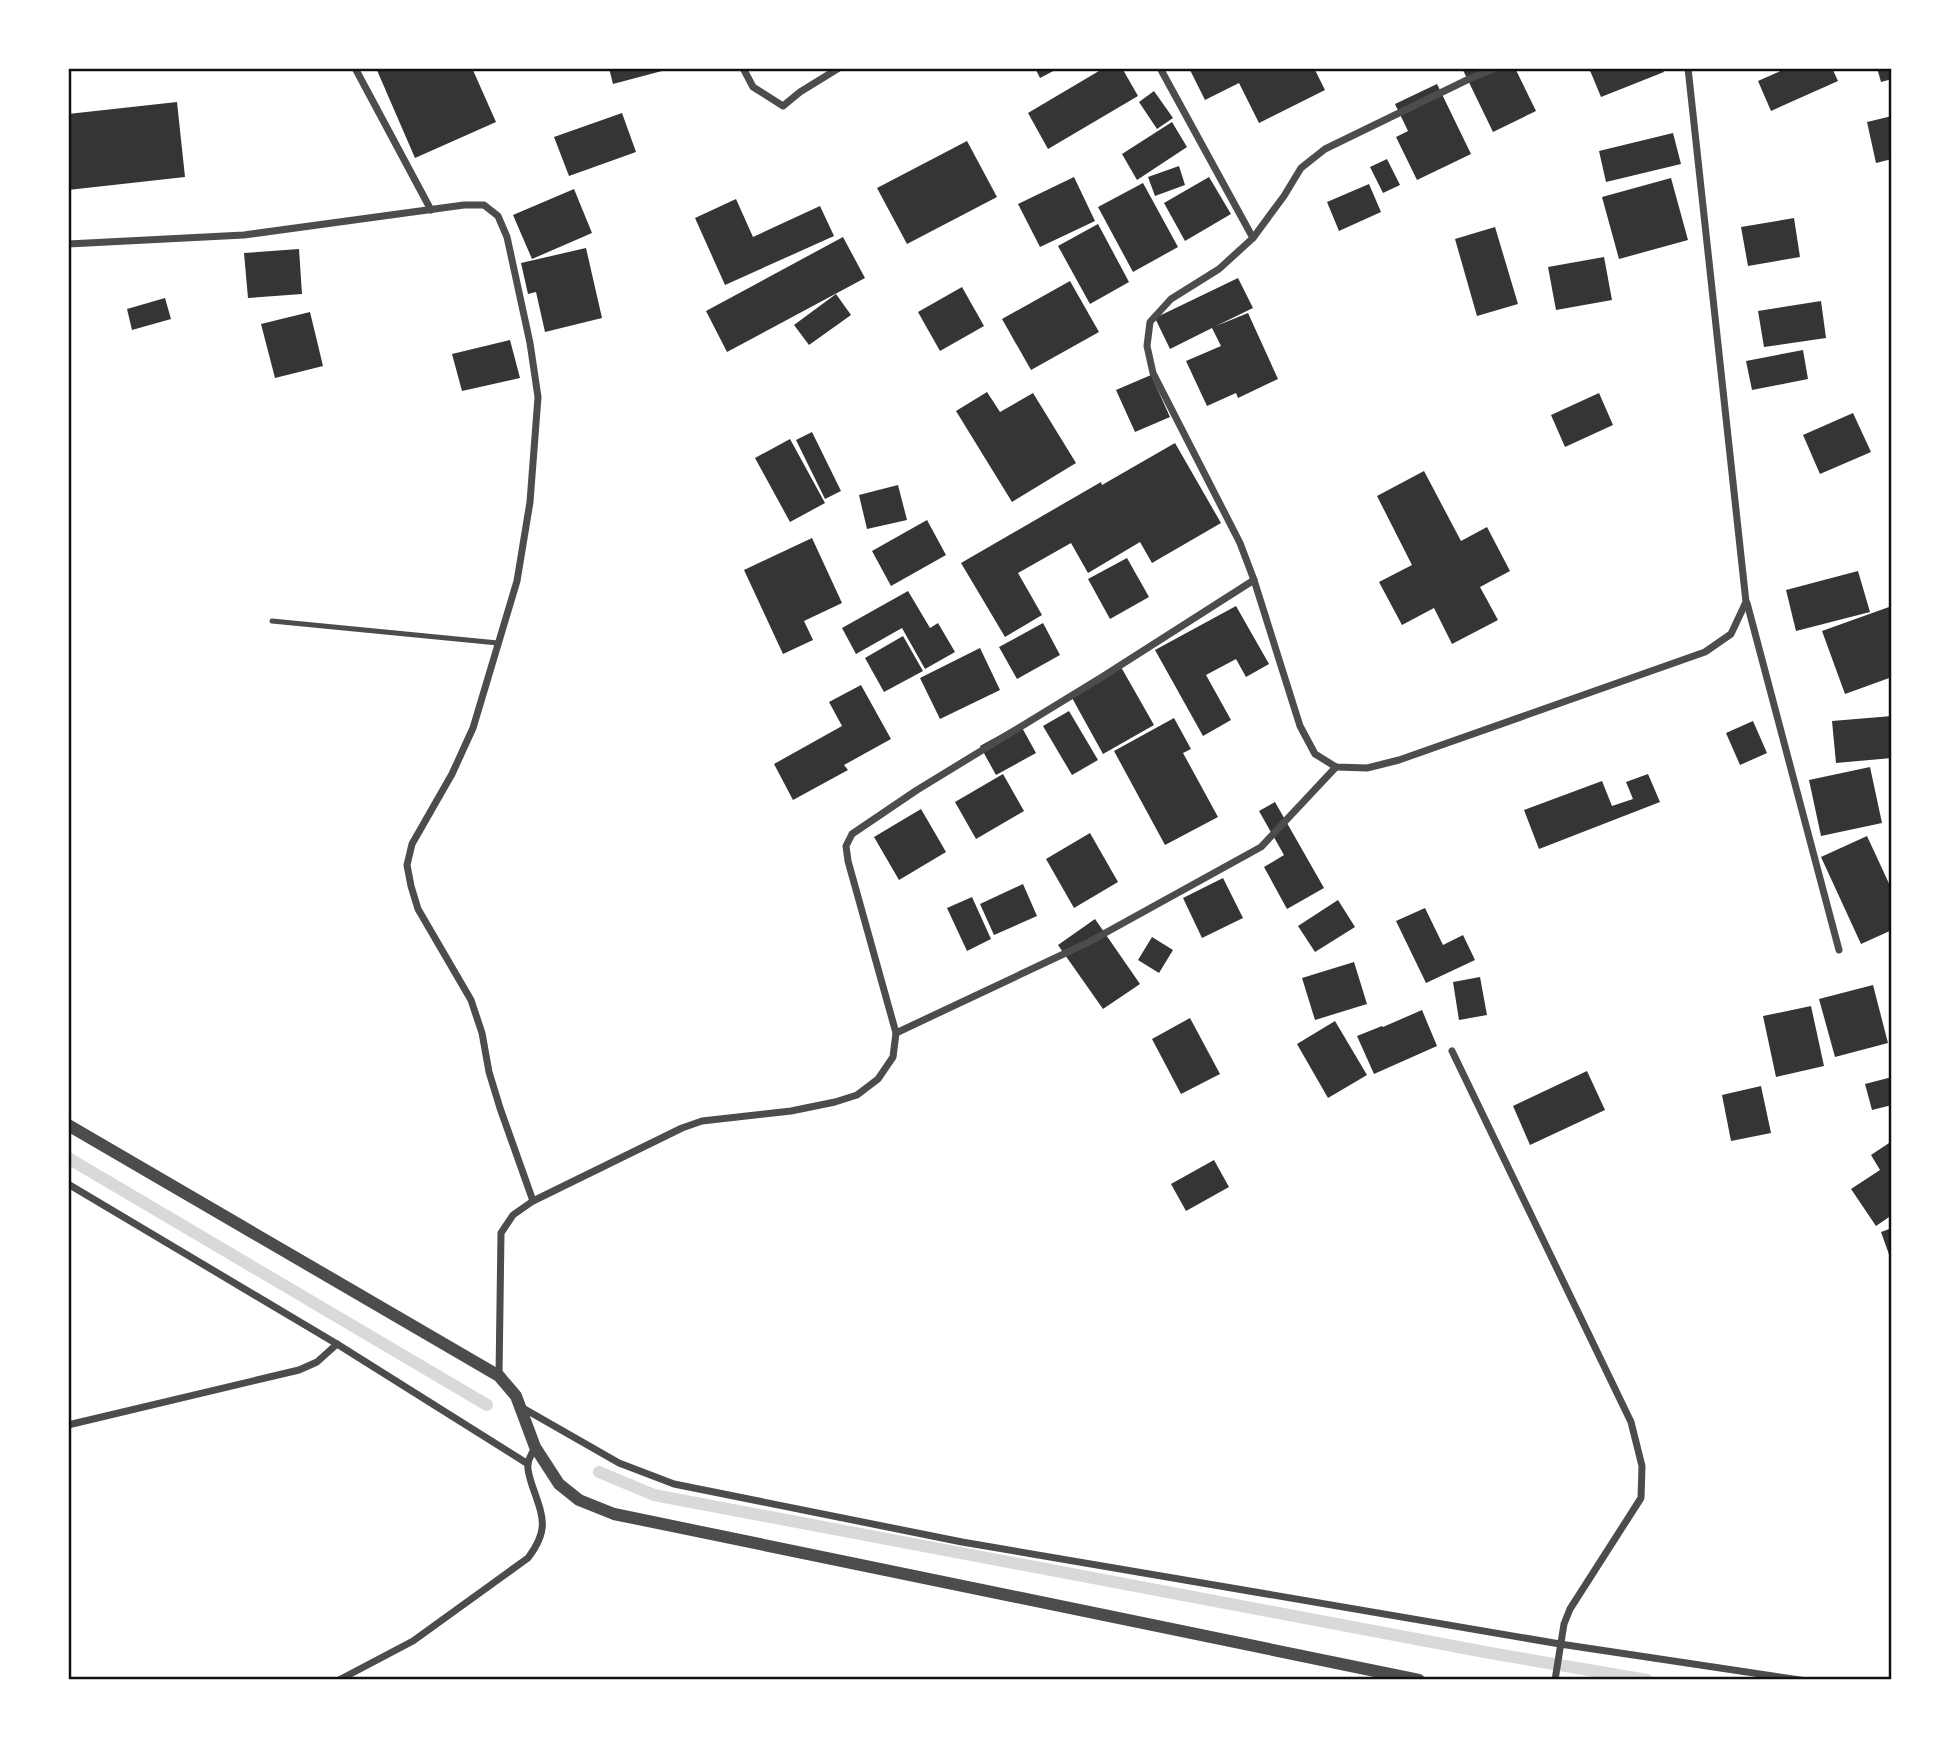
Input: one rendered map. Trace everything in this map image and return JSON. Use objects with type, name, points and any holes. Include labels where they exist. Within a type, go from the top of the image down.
[{"type":"street","points":[[355,68],[431,210]]},
{"type":"street","points":[[743,68],[753,87],[783,106],[839,68]]},
{"type":"street","points":[[1160,68],[1253,238]]},
{"type":"street","points":[[1496,68],[1325,149],[1301,168],[1253,238],[1219,270],[1171,299],[1150,322],[1147,346],[1153,373],[1240,543],[1300,726],[1315,754],[1336,767],[1367,768],[1399,760],[1705,652],[1731,634],[1746,603]]},
{"type":"street","points":[[1688,68],[1746,603],[1839,950]]},
{"type":"street","points":[[68,244],[244,235],[464,205],[484,205],[499,216],[507,237],[530,343],[538,397],[530,502],[517,581],[473,728],[452,774],[412,844],[407,864],[418,909],[471,1000],[500,1108],[533,1201]]},
{"type":"street","points":[[499,1376],[501,1233],[513,1214],[533,1201],[682,1128],[702,1121],[791,1111],[857,1095],[878,1079],[893,1057],[895,1033],[848,861],[846,846],[852,834],[928,783],[1254,580]]},
{"type":"street","points":[[895,1033],[1087,943],[1261,847],[1336,767]]},
{"type":"street","points":[[1452,1051],[1631,1422],[1643,1466],[1641,1498],[1570,1609],[1564,1624],[1555,1679]]},
{"type":"street","points":[[68,1125],[499,1376],[516,1396],[535,1447],[559,1485],[579,1500],[614,1514],[1419,1680]]},
{"type":"street","points":[[68,1184],[337,1344],[528,1464]]},
{"type":"street","points":[[68,1425],[299,1370],[317,1362],[337,1344]]},
{"type":"street","points":[[521,1407],[619,1463],[674,1484],[962,1542],[1560,1644],[1800,1680]]},
{"type":"street","points":[[339,1680],[413,1641],[528,1559],[539,1545],[543,1531],[542,1514],[530,1480],[528,1464],[535,1447]]},
{"type":"lane","points":[[272,621],[498,643]]},
{"type":"building","points":[[376,68],[472,68],[496,122],[415,158]]},
{"type":"building","points":[[609,68],[661,68],[662,71],[613,84]]},
{"type":"building","points":[[1035,68],[1059,68],[1040,78]]},
{"type":"building","points":[[1104,68],[1122,68],[1138,96],[1048,149],[1028,113]]},
{"type":"building","points":[[1189,68],[1314,68],[1325,90],[1259,123],[1239,83],[1205,100]]},
{"type":"building","points":[[1462,68],[1515,68],[1536,111],[1493,132]]},
{"type":"building","points":[[1589,68],[1662,68],[1664,72],[1601,97]]},
{"type":"building","points":[[1787,68],[1832,68],[1838,81],[1771,111],[1758,81]]},
{"type":"building","points":[[1877,68],[1892,68],[1892,79],[1881,82]]},
{"type":"building","points":[[1437,84],[1471,154],[1417,180],[1396,137],[1408,131],[1395,104]]},
{"type":"building","points":[[1154,91],[1173,118],[1157,129],[1139,102]]},
{"type":"building","points":[[177,102],[185,177],[68,190],[68,114]]},
{"type":"building","points":[[622,113],[636,152],[569,176],[554,137]]},
{"type":"building","points":[[1892,116],[1892,159],[1876,163],[1867,122]]},
{"type":"building","points":[[1172,122],[1187,147],[1137,180],[1122,154]]},
{"type":"building","points":[[1673,133],[1681,164],[1606,182],[1599,151]]},
{"type":"building","points":[[967,141],[997,197],[907,244],[877,188]]},
{"type":"building","points":[[1387,159],[1400,185],[1383,193],[1370,167]]},
{"type":"building","points":[[1179,166],[1185,185],[1155,196],[1148,177]]},
{"type":"building","points":[[1074,177],[1095,221],[1040,247],[1018,204]]},
{"type":"building","points":[[1209,177],[1231,214],[1185,241],[1164,203]]},
{"type":"building","points":[[1671,178],[1688,240],[1619,259],[1602,197]]},
{"type":"building","points":[[1143,183],[1178,247],[1133,272],[1098,207]]},
{"type":"building","points":[[1369,184],[1381,212],[1339,231],[1327,202]]},
{"type":"building","points":[[574,189],[592,233],[532,259],[513,215]]},
{"type":"building","points":[[736,199],[753,237],[820,206],[834,236],[725,285],[695,218]]},
{"type":"building","points":[[1794,218],[1800,257],[1748,266],[1741,227]]},
{"type":"building","points":[[1098,224],[1129,282],[1090,304],[1058,246]]},
{"type":"building","points":[[1495,227],[1518,304],[1477,316],[1455,239]]},
{"type":"building","points":[[843,237],[865,278],[727,352],[706,311]]},
{"type":"building","points":[[586,248],[602,318],[545,332],[536,292],[528,294],[521,263]]},
{"type":"building","points":[[299,249],[302,294],[248,298],[244,253]]},
{"type":"building","points":[[1604,257],[1612,300],[1556,310],[1548,267]]},
{"type":"building","points":[[1238,278],[1253,308],[1216,326],[1248,313],[1278,379],[1238,398],[1236,393],[1207,406],[1186,361],[1221,346],[1212,328],[1170,349],[1155,318]]},
{"type":"building","points":[[1070,281],[1099,332],[1031,370],[1002,319]]},
{"type":"building","points":[[962,287],[984,326],[940,351],[918,312]]},
{"type":"building","points":[[836,294],[851,315],[809,345],[794,325]]},
{"type":"building","points":[[165,298],[171,319],[132,330],[127,309]]},
{"type":"building","points":[[1821,301],[1826,338],[1764,347],[1758,311]]},
{"type":"building","points":[[310,312],[323,366],[275,378],[261,324]]},
{"type":"building","points":[[510,340],[520,378],[462,391],[452,354]]},
{"type":"building","points":[[1803,350],[1808,379],[1752,390],[1746,361]]},
{"type":"building","points":[[1151,375],[1170,417],[1135,432],[1116,390]]},
{"type":"building","points":[[987,392],[1000,412],[1033,393],[1076,463],[1012,502],[956,411]]},
{"type":"building","points":[[1599,393],[1613,425],[1565,447],[1551,415]]},
{"type":"building","points":[[1853,413],[1871,452],[1820,474],[1803,435]]},
{"type":"building","points":[[812,432],[841,491],[825,499],[796,440]]},
{"type":"building","points":[[790,439],[825,503],[790,522],[755,458]]},
{"type":"building","points":[[1175,443],[1221,523],[1152,563],[1140,542],[1088,573],[1071,543],[1018,573],[1042,615],[1005,637],[961,563],[1101,482],[1102,485]]},
{"type":"building","points":[[1424,471],[1461,541],[1487,527],[1510,571],[1480,587],[1498,620],[1452,644],[1434,608],[1402,625],[1379,582],[1412,565],[1377,496]]},
{"type":"building","points":[[898,485],[907,520],[867,529],[859,495]]},
{"type":"building","points":[[927,520],[946,555],[891,586],[872,551]]},
{"type":"building","points":[[812,538],[842,603],[804,621],[813,640],[783,654],[744,570]]},
{"type":"building","points":[[1127,558],[1149,597],[1110,619],[1088,579]]},
{"type":"building","points":[[1858,571],[1870,612],[1796,631],[1786,590]]},
{"type":"building","points":[[908,591],[930,628],[938,623],[955,652],[925,669],[902,628],[856,654],[842,628]]},
{"type":"building","points":[[1236,606],[1269,664],[1246,677],[1236,659],[1206,675],[1231,720],[1203,736],[1155,650]]},
{"type":"building","points":[[1889,607],[1892,613],[1892,677],[1845,694],[1822,631]]},
{"type":"building","points":[[1043,623],[1060,655],[1017,679],[999,647]]},
{"type":"building","points":[[903,636],[923,671],[884,692],[865,658]]},
{"type":"building","points":[[980,648],[1000,690],[940,719],[920,678]]},
{"type":"building","points":[[1121,667],[1154,725],[1103,754],[1071,696]]},
{"type":"building","points":[[861,685],[891,739],[844,765],[848,770],[793,800],[774,764],[842,726],[829,702]]},
{"type":"building","points":[[1069,711],[1098,760],[1072,775],[1043,726]]},
{"type":"building","points":[[1892,716],[1892,758],[1836,763],[1832,721]]},
{"type":"building","points":[[1174,718],[1191,749],[1183,753],[1218,817],[1165,845],[1114,751]]},
{"type":"building","points":[[1753,721],[1767,753],[1740,765],[1726,733]]},
{"type":"building","points":[[1020,724],[1036,753],[996,775],[980,746]]},
{"type":"building","points":[[1870,767],[1882,823],[1821,836],[1809,780]]},
{"type":"building","points":[[1003,774],[1024,811],[976,839],[955,802]]},
{"type":"building","points":[[1648,774],[1660,802],[1539,849],[1524,810],[1602,781],[1612,806],[1633,799],[1626,782]]},
{"type":"building","points":[[1275,802],[1324,888],[1287,909],[1264,867],[1284,855],[1259,811]]},
{"type":"building","points":[[921,809],[946,852],[899,880],[874,837]]},
{"type":"building","points":[[1090,833],[1118,882],[1074,908],[1046,859]]},
{"type":"building","points":[[1867,836],[1892,890],[1892,930],[1861,944],[1821,857]]},
{"type":"building","points":[[1223,878],[1243,918],[1202,938],[1183,898]]},
{"type":"building","points":[[1023,884],[1037,916],[994,935],[980,904]]},
{"type":"building","points":[[972,897],[991,939],[967,951],[947,908]]},
{"type":"building","points":[[1338,900],[1355,927],[1315,952],[1298,926]]},
{"type":"building","points":[[1425,908],[1443,945],[1463,935],[1475,960],[1426,983],[1396,921]]},
{"type":"building","points":[[1095,919],[1140,984],[1103,1009],[1058,945]]},
{"type":"building","points":[[1152,937],[1173,950],[1159,973],[1138,960]]},
{"type":"building","points":[[1354,962],[1367,1004],[1315,1020],[1302,978]]},
{"type":"building","points":[[1480,977],[1487,1015],[1459,1020],[1453,982]]},
{"type":"building","points":[[1873,985],[1888,1043],[1835,1057],[1819,999]]},
{"type":"building","points":[[1811,1006],[1824,1066],[1776,1077],[1763,1016]]},
{"type":"building","points":[[1422,1010],[1437,1046],[1374,1074],[1357,1036]]},
{"type":"building","points":[[1190,1018],[1220,1074],[1181,1094],[1152,1039]]},
{"type":"building","points":[[1335,1021],[1367,1075],[1328,1098],[1297,1044]]},
{"type":"building","points":[[1587,1071],[1605,1110],[1530,1145],[1513,1106]]},
{"type":"building","points":[[1892,1077],[1892,1105],[1872,1110],[1865,1084]]},
{"type":"building","points":[[1761,1086],[1771,1133],[1731,1141],[1722,1095]]},
{"type":"building","points":[[1892,1141],[1892,1215],[1876,1226],[1851,1189],[1880,1170],[1871,1155]]},
{"type":"building","points":[[1214,1160],[1229,1187],[1186,1211],[1171,1184]]},
{"type":"building","points":[[1892,1228],[1892,1260],[1891,1260],[1881,1232]]},
{"type":"waterway","points":[[68,1158],[487,1405]]},
{"type":"waterway","points":[[599,1472],[654,1495],[1490,1653],[1647,1680]]}]
